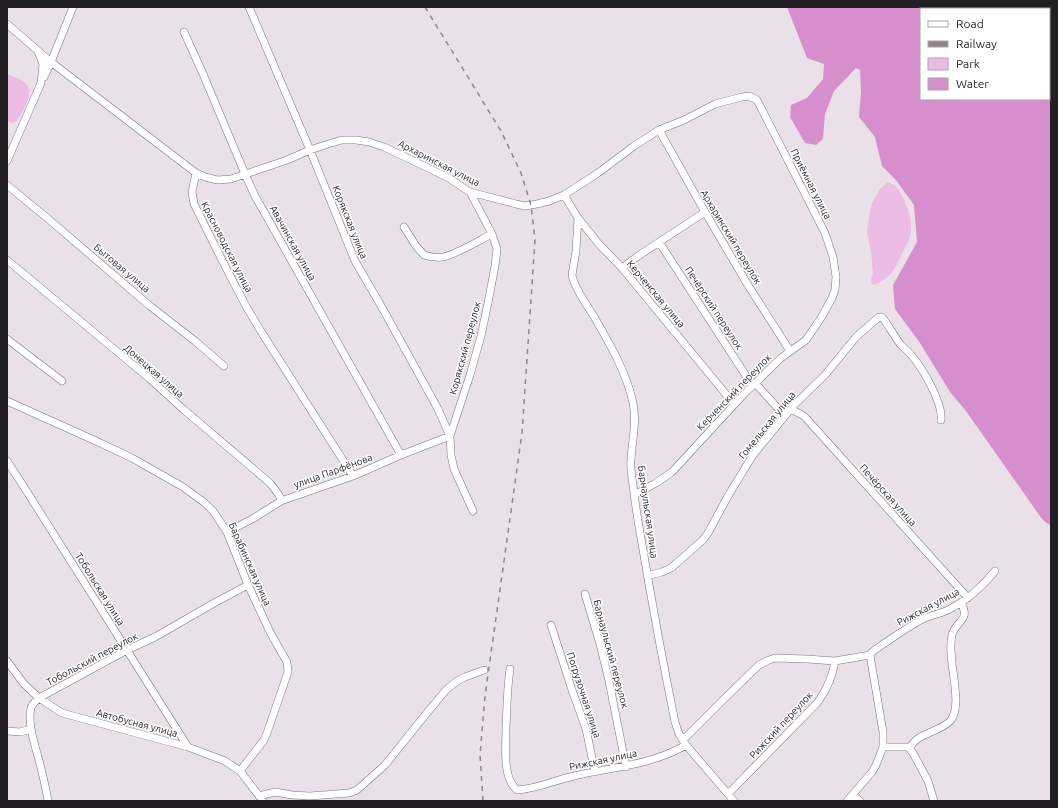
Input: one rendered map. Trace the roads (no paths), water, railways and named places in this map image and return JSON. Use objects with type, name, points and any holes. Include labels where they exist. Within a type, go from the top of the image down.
[{"type":"street","points":[[7,161],[51,62],[73,7]]},
{"type":"street","name":"Корякская улица","points":[[249,7],[310,150],[355,261],[438,409],[450,436]]},
{"type":"street","points":[[7,24],[51,62],[196,173]]},
{"type":"street","name":"Авачинская улица","points":[[184,32],[245,174],[262,208],[401,455]]},
{"type":"street","points":[[37,49],[43,64],[42,83]]},
{"type":"street","name":"Архаринская улица","points":[[196,173],[216,180],[231,179],[342,140],[356,140],[369,142],[384,147],[447,177],[470,192],[525,206],[549,201],[564,195],[659,130],[684,120],[715,104],[742,96],[749,96]]},
{"type":"street","name":"Приёмная улица","points":[[749,96],[757,100],[825,233],[833,257],[836,277],[835,290]]},
{"type":"street","name":"Архаринский переулок","points":[[659,130],[746,282],[790,351]]},
{"type":"street","name":"Красноводская улица","points":[[196,173],[192,192],[194,204],[222,261],[262,333],[353,476]]},
{"type":"street","name":"Бытовая улица","points":[[7,185],[144,301],[178,327],[224,366]]},
{"type":"street","name":"Корякский переулок","points":[[470,192],[492,234],[498,249],[488,303],[472,368],[450,436],[454,469],[473,511]]},
{"type":"street","name":"Керченская улица","points":[[564,195],[578,218],[598,243],[622,268],[734,404]]},
{"type":"street","points":[[622,268],[705,212]]},
{"type":"street","name":"Барнаульская улица","points":[[578,218],[576,252],[572,275],[606,338],[625,378],[633,403],[634,415],[631,462],[634,495],[647,576],[675,722],[684,742],[734,801]]},
{"type":"street","points":[[404,227],[416,246],[424,255],[435,257],[443,257],[453,254],[492,234]]},
{"type":"street","name":"Печёрский переулок","points":[[659,242],[754,384],[786,416]]},
{"type":"street","name":"Донецкая улица","points":[[7,260],[150,379],[270,483],[279,495],[281,501]]},
{"type":"street","name":"Керченский переулок","points":[[634,495],[660,481],[672,472],[754,384],[790,351],[806,340],[814,330],[835,290]]},
{"type":"street","name":"Гомельская улица","points":[[647,576],[671,568],[702,540],[708,533],[753,455],[794,405],[817,384],[856,338],[879,317],[882,317],[901,345],[921,368],[938,402],[941,412],[941,420]]},
{"type":"street","points":[[7,339],[62,381]]},
{"type":"street","name":"Барабинская улица","points":[[7,401],[116,450],[183,487],[205,503],[213,511],[227,532],[248,585],[286,662],[288,672],[264,740],[240,771]]},
{"type":"street","name":"Печёрская улица","points":[[791,409],[804,416],[968,598]]},
{"type":"street","name":"улица Парфёнова","points":[[227,532],[254,518],[281,501],[353,476],[450,436]]},
{"type":"street","name":"Тобольская улица","points":[[7,461],[188,747]]},
{"type":"street","name":"Рижская улица","points":[[510,669],[507,695],[506,759],[508,774],[512,785],[517,790],[522,790],[573,776],[647,761],[676,751],[754,670],[769,660],[776,658],[835,661],[870,655],[876,649],[916,623],[929,616],[950,609],[968,598],[995,571]]},
{"type":"street","name":"Тобольский переулок","points":[[48,801],[43,774],[31,729],[31,707],[39,698],[126,650],[155,637],[248,585]]},
{"type":"street","name":"Барнаульский переулок","points":[[585,594],[610,681],[626,766]]},
{"type":"street","points":[[910,749],[911,745],[922,736],[950,721],[955,713],[956,693],[951,642],[953,632],[965,614],[965,610],[961,602]]},
{"type":"street","name":"Погрузочная улица","points":[[551,625],[586,729],[595,772]]},
{"type":"street","points":[[847,801],[872,772],[882,747],[884,732],[870,655]]},
{"type":"street","name":"Автобусная улица","points":[[7,661],[24,684],[39,698],[62,713],[188,747],[225,761],[240,771],[261,798]]},
{"type":"street","name":"Рижский переулок","points":[[728,794],[818,702],[826,690],[835,661]]},
{"type":"street","points":[[261,798],[275,792],[310,796],[349,793],[357,790],[385,766],[446,690],[457,681],[484,670]]},
{"type":"street","points":[[7,731],[20,732],[31,729]]},
{"type":"street","points":[[882,747],[905,747],[910,749],[928,781],[934,801]]},
{"type":"street","points":[[853,795],[860,801]]},
{"type":"water","points":[[787,7],[1051,7],[1051,525],[1042,519],[966,411],[950,392],[920,343],[895,309],[893,285],[917,242],[914,205],[896,180],[882,166],[875,137],[859,117],[861,92],[860,70],[856,68],[834,91],[825,114],[823,139],[816,145],[805,143],[790,117],[791,105],[807,98],[823,79],[824,64],[807,58]]},
{"type":"railway","points":[[425,7],[501,131],[521,173],[531,205],[535,240],[522,433],[485,696],[480,755],[483,801]]}]
